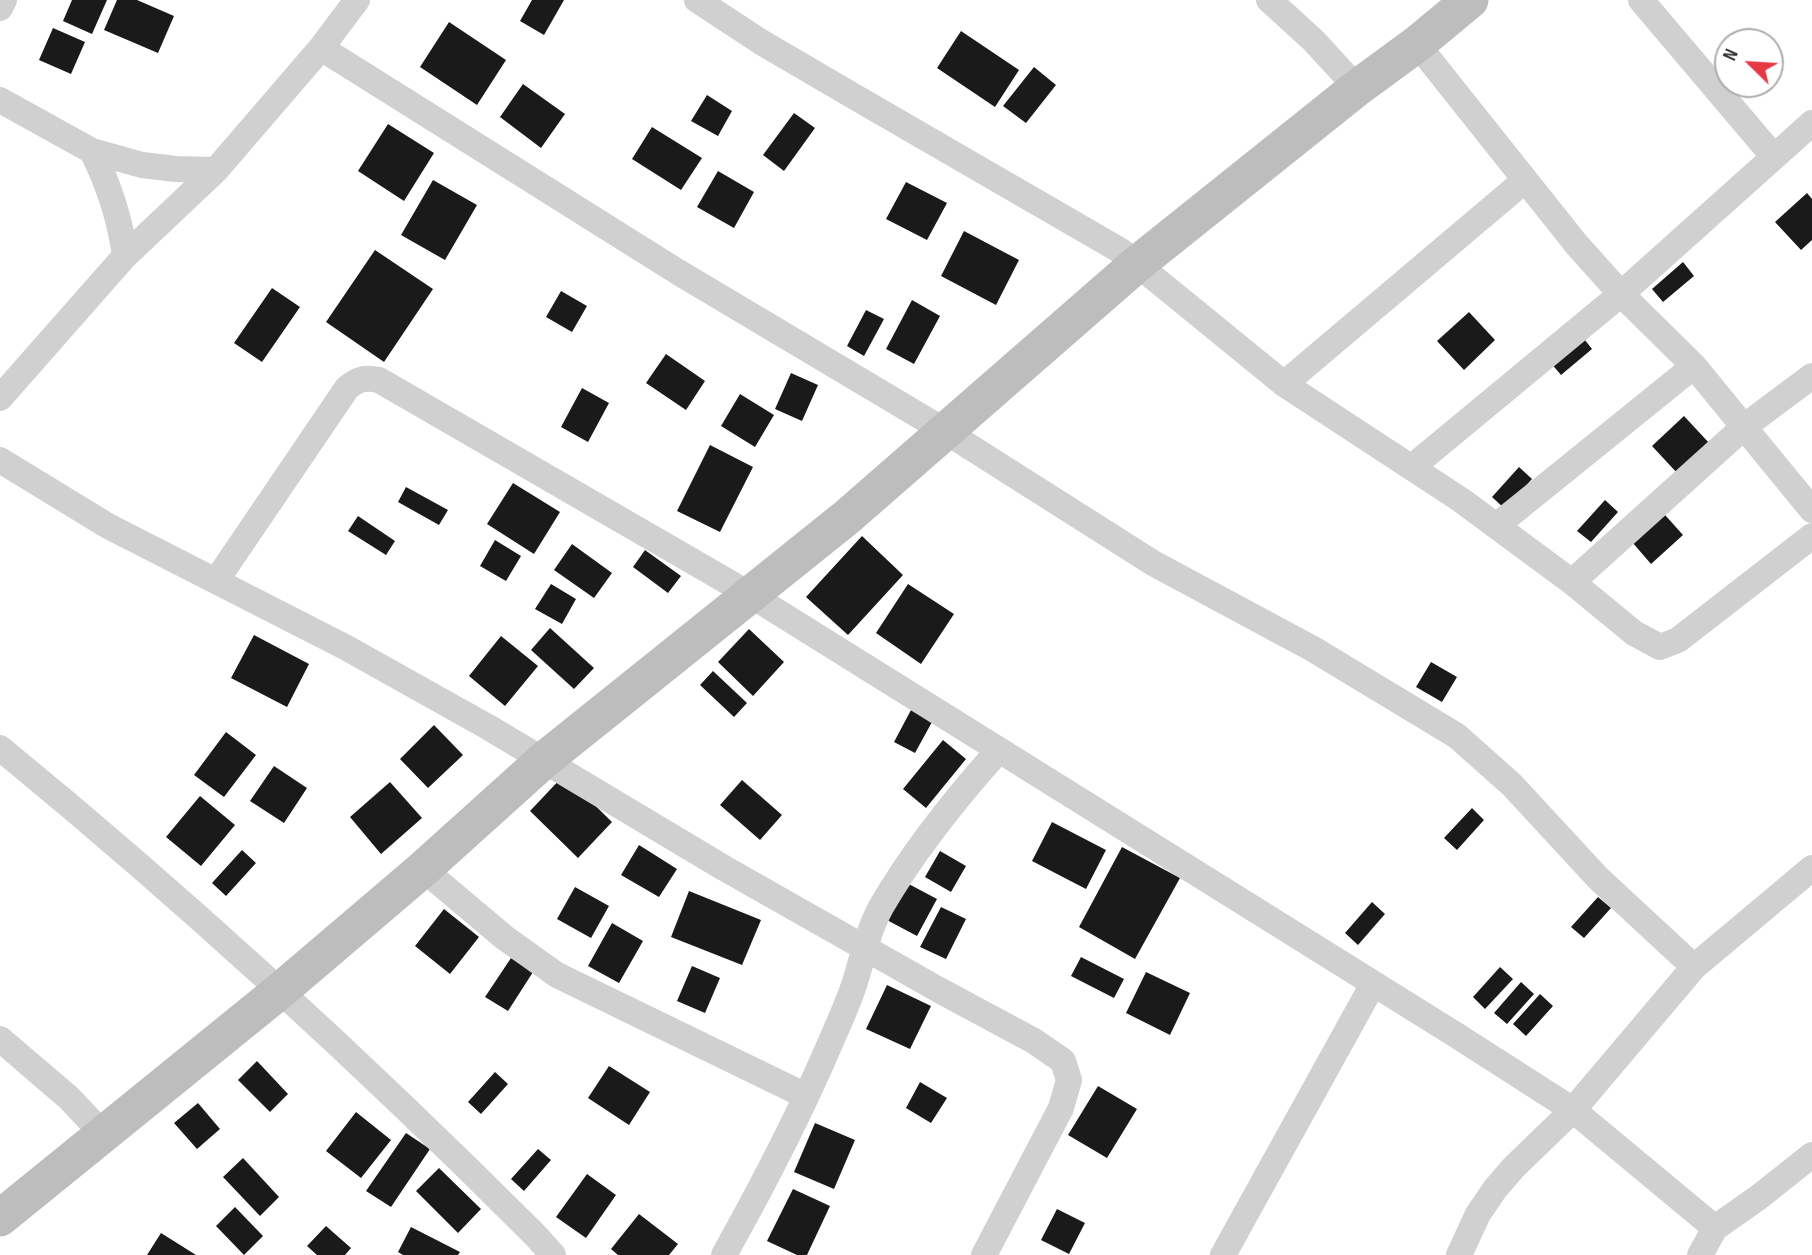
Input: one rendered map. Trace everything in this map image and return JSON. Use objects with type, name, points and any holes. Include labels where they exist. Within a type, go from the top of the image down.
[{"type":"street","points":[[0,8],[4,0]]},
{"type":"street","points":[[0,398],[125,256],[216,170],[321,48],[357,0]]},
{"type":"street","points":[[696,0],[808,70],[1121,251],[1284,384],[1412,467],[1572,582],[1634,633],[1660,647],[1678,640],[1812,536]]},
{"type":"street","points":[[1269,0],[1314,41],[1357,88]]},
{"type":"street","points":[[0,1218],[281,990],[423,869],[544,760],[847,517],[1137,264],[1357,88],[1418,44],[1470,0]]},
{"type":"street","points":[[1641,0],[1774,157]]},
{"type":"street","points":[[1418,44],[1577,245],[1695,366],[1812,510]]},
{"type":"street","points":[[321,48],[678,272],[946,431],[1153,563],[1324,655],[1457,736],[1512,785],[1598,878],[1694,967]]},
{"type":"street","points":[[0,100],[92,151],[142,165],[216,170]]},
{"type":"street","points":[[1412,467],[1621,293],[1812,123]]},
{"type":"street","points":[[92,151],[107,181],[120,221],[125,256]]},
{"type":"street","points":[[1284,384],[1524,181]]},
{"type":"street","points":[[1496,526],[1695,366]]},
{"type":"street","points":[[1572,582],[1745,426],[1812,376]]},
{"type":"street","points":[[216,581],[347,388],[357,380],[367,378],[392,386],[749,594],[1573,1110],[1715,1228]]},
{"type":"street","points":[[0,460],[108,526],[345,647],[488,727],[724,868],[1034,1041],[1063,1061],[1067,1070],[1067,1094],[984,1255]]},
{"type":"street","points":[[0,748],[86,819],[281,990],[416,1117],[529,1245],[553,1255]]},
{"type":"street","points":[[724,1255],[806,1097],[854,986],[864,946],[881,909],[913,856],[950,806],[999,750]]},
{"type":"street","points":[[1459,1255],[1478,1214],[1495,1189],[1573,1110],[1694,967],[1812,868]]},
{"type":"street","points":[[423,869],[505,939],[557,975],[806,1097]]},
{"type":"street","points":[[1223,1255],[1373,984]]},
{"type":"street","points":[[0,1039],[69,1098],[104,1135]]},
{"type":"street","points":[[1700,1255],[1715,1228],[1812,1155]]},
{"type":"building","points":[[72,0],[107,0],[92,34],[63,21]]},
{"type":"building","points":[[117,0],[137,0],[174,16],[158,53],[104,30]]},
{"type":"building","points":[[532,0],[564,0],[544,35],[520,21]]},
{"type":"building","points":[[449,22],[506,60],[477,105],[420,67]]},
{"type":"building","points":[[53,28],[85,42],[71,74],[39,60]]},
{"type":"building","points":[[961,31],[1019,70],[995,107],[937,68]]},
{"type":"building","points":[[1034,67],[1056,85],[1026,123],[1003,106]]},
{"type":"building","points":[[523,84],[565,114],[541,148],[500,117]]},
{"type":"building","points":[[707,95],[732,111],[718,136],[691,121]]},
{"type":"building","points":[[794,113],[815,128],[784,171],[763,155]]},
{"type":"building","points":[[388,124],[434,153],[404,201],[358,171]]},
{"type":"building","points":[[652,127],[702,158],[681,190],[632,159]]},
{"type":"building","points":[[718,171],[754,192],[734,228],[697,207]]},
{"type":"building","points":[[433,180],[477,205],[445,260],[401,235]]},
{"type":"building","points":[[906,182],[947,203],[927,240],[886,219]]},
{"type":"building","points":[[1807,193],[1812,199],[1812,240],[1801,250],[1775,222]]},
{"type":"building","points":[[964,231],[1019,260],[996,305],[941,276]]},
{"type":"building","points":[[375,250],[433,289],[384,362],[326,322]]},
{"type":"building","points":[[1683,262],[1694,276],[1663,302],[1652,289]]},
{"type":"building","points":[[272,288],[300,307],[262,362],[234,343]]},
{"type":"building","points":[[561,291],[587,306],[572,332],[546,317]]},
{"type":"building","points":[[912,300],[940,316],[914,364],[886,349]]},
{"type":"building","points":[[866,310],[884,319],[864,356],[847,346]]},
{"type":"building","points":[[1469,312],[1495,340],[1464,370],[1437,341]]},
{"type":"building","points":[[1581,335],[1592,349],[1561,375],[1550,362]]},
{"type":"building","points":[[666,354],[705,381],[686,410],[646,383]]},
{"type":"building","points":[[791,373],[818,385],[802,421],[775,409]]},
{"type":"building","points":[[582,388],[609,403],[588,442],[561,427]]},
{"type":"building","points":[[740,394],[774,415],[755,447],[721,426]]},
{"type":"building","points":[[1684,416],[1710,444],[1678,474],[1652,446]]},
{"type":"building","points":[[710,445],[753,467],[720,532],[677,511]]},
{"type":"building","points":[[1519,467],[1532,479],[1505,509],[1492,497]]},
{"type":"building","points":[[513,483],[560,512],[534,554],[487,524]]},
{"type":"building","points":[[406,487],[448,510],[439,525],[398,502]]},
{"type":"building","points":[[1605,500],[1618,512],[1591,542],[1577,531]]},
{"type":"building","points":[[1657,506],[1683,535],[1651,564],[1626,535]]},
{"type":"building","points":[[358,516],[395,541],[386,555],[348,531]]},
{"type":"building","points":[[862,536],[903,575],[848,635],[806,597]]},
{"type":"building","points":[[495,540],[521,556],[506,581],[480,566]]},
{"type":"building","points":[[572,544],[612,573],[594,598],[554,570]]},
{"type":"building","points":[[645,550],[681,576],[668,593],[633,567]]},
{"type":"building","points":[[551,584],[576,599],[562,624],[535,609]]},
{"type":"building","points":[[908,584],[954,614],[921,664],[876,633]]},
{"type":"building","points":[[550,628],[594,668],[574,689],[531,650]]},
{"type":"building","points":[[749,629],[784,662],[753,696],[718,662]]},
{"type":"building","points":[[254,635],[309,664],[287,707],[231,678]]},
{"type":"building","points":[[501,636],[538,666],[505,706],[469,676]]},
{"type":"building","points":[[1431,662],[1457,677],[1442,702],[1416,687]]},
{"type":"building","points":[[713,671],[747,703],[734,717],[700,685]]},
{"type":"building","points":[[911,710],[932,722],[915,753],[894,742]]},
{"type":"building","points":[[434,725],[463,755],[428,788],[400,759]]},
{"type":"building","points":[[226,732],[256,755],[224,797],[194,775]]},
{"type":"building","points":[[943,740],[966,759],[926,808],[903,789]]},
{"type":"building","points":[[274,766],[307,788],[284,823],[250,801]]},
{"type":"building","points":[[564,775],[612,822],[578,858],[530,811]]},
{"type":"building","points":[[742,780],[782,815],[760,840],[720,805]]},
{"type":"building","points":[[390,782],[422,818],[381,854],[350,817]]},
{"type":"building","points":[[200,796],[235,825],[201,866],[166,837]]},
{"type":"building","points":[[1472,808],[1484,820],[1457,850],[1444,838]]},
{"type":"building","points":[[1052,822],[1106,850],[1086,889],[1032,861]]},
{"type":"building","points":[[639,845],[677,869],[659,897],[621,875]]},
{"type":"building","points":[[1122,847],[1180,878],[1135,959],[1079,927]]},
{"type":"building","points":[[242,850],[256,863],[226,896],[212,883]]},
{"type":"building","points":[[940,851],[966,866],[951,892],[925,877]]},
{"type":"building","points":[[905,882],[937,899],[917,936],[885,919]]},
{"type":"building","points":[[575,887],[609,906],[591,938],[557,919]]},
{"type":"building","points":[[689,891],[761,920],[742,965],[671,937]]},
{"type":"building","points":[[1598,897],[1611,908],[1584,938],[1571,927]]},
{"type":"building","points":[[1372,902],[1385,914],[1358,945],[1345,933]]},
{"type":"building","points":[[941,907],[966,919],[946,959],[920,947]]},
{"type":"building","points":[[444,909],[479,937],[450,974],[415,946]]},
{"type":"building","points":[[612,923],[643,941],[619,983],[588,966]]},
{"type":"building","points":[[1081,957],[1124,979],[1114,998],[1071,976]]},
{"type":"building","points":[[511,958],[533,972],[508,1011],[485,997]]},
{"type":"building","points":[[692,966],[720,978],[705,1013],[677,1001]]},
{"type":"building","points":[[1500,967],[1513,979],[1485,1009],[1473,997]]},
{"type":"building","points":[[1146,972],[1190,993],[1170,1035],[1126,1013]]},
{"type":"building","points":[[1521,982],[1534,994],[1507,1024],[1494,1013]]},
{"type":"building","points":[[887,985],[931,1006],[910,1049],[866,1029]]},
{"type":"building","points":[[1540,994],[1553,1006],[1526,1036],[1513,1024]]},
{"type":"building","points":[[257,1061],[288,1094],[270,1112],[238,1080]]},
{"type":"building","points":[[609,1066],[650,1092],[629,1125],[588,1098]]},
{"type":"building","points":[[495,1072],[508,1084],[481,1114],[468,1102]]},
{"type":"building","points":[[920,1082],[947,1098],[931,1123],[906,1108]]},
{"type":"building","points":[[1098,1086],[1137,1109],[1107,1158],[1068,1135]]},
{"type":"building","points":[[198,1103],[220,1129],[197,1149],[174,1123]]},
{"type":"building","points":[[356,1112],[391,1140],[361,1178],[326,1151]]},
{"type":"building","points":[[815,1123],[855,1140],[834,1189],[794,1172]]},
{"type":"building","points":[[406,1133],[430,1149],[391,1207],[366,1191]]},
{"type":"building","points":[[538,1149],[551,1160],[524,1191],[511,1179]]},
{"type":"building","points":[[243,1158],[279,1197],[260,1216],[223,1177]]},
{"type":"building","points":[[439,1168],[481,1209],[458,1233],[416,1191]]},
{"type":"building","points":[[587,1174],[616,1195],[586,1238],[556,1217]]},
{"type":"building","points":[[793,1189],[830,1206],[807,1255],[797,1255],[767,1241]]},
{"type":"building","points":[[235,1207],[263,1236],[244,1255],[216,1226]]},
{"type":"building","points":[[1057,1209],[1085,1223],[1069,1254],[1041,1240]]},
{"type":"building","points":[[639,1214],[678,1244],[669,1255],[618,1255],[611,1249]]},
{"type":"building","points":[[326,1226],[351,1248],[345,1255],[317,1255],[307,1246]]},
{"type":"building","points":[[411,1227],[460,1252],[458,1255],[403,1255],[398,1252]]},
{"type":"building","points":[[161,1233],[196,1255],[147,1255]]}]
